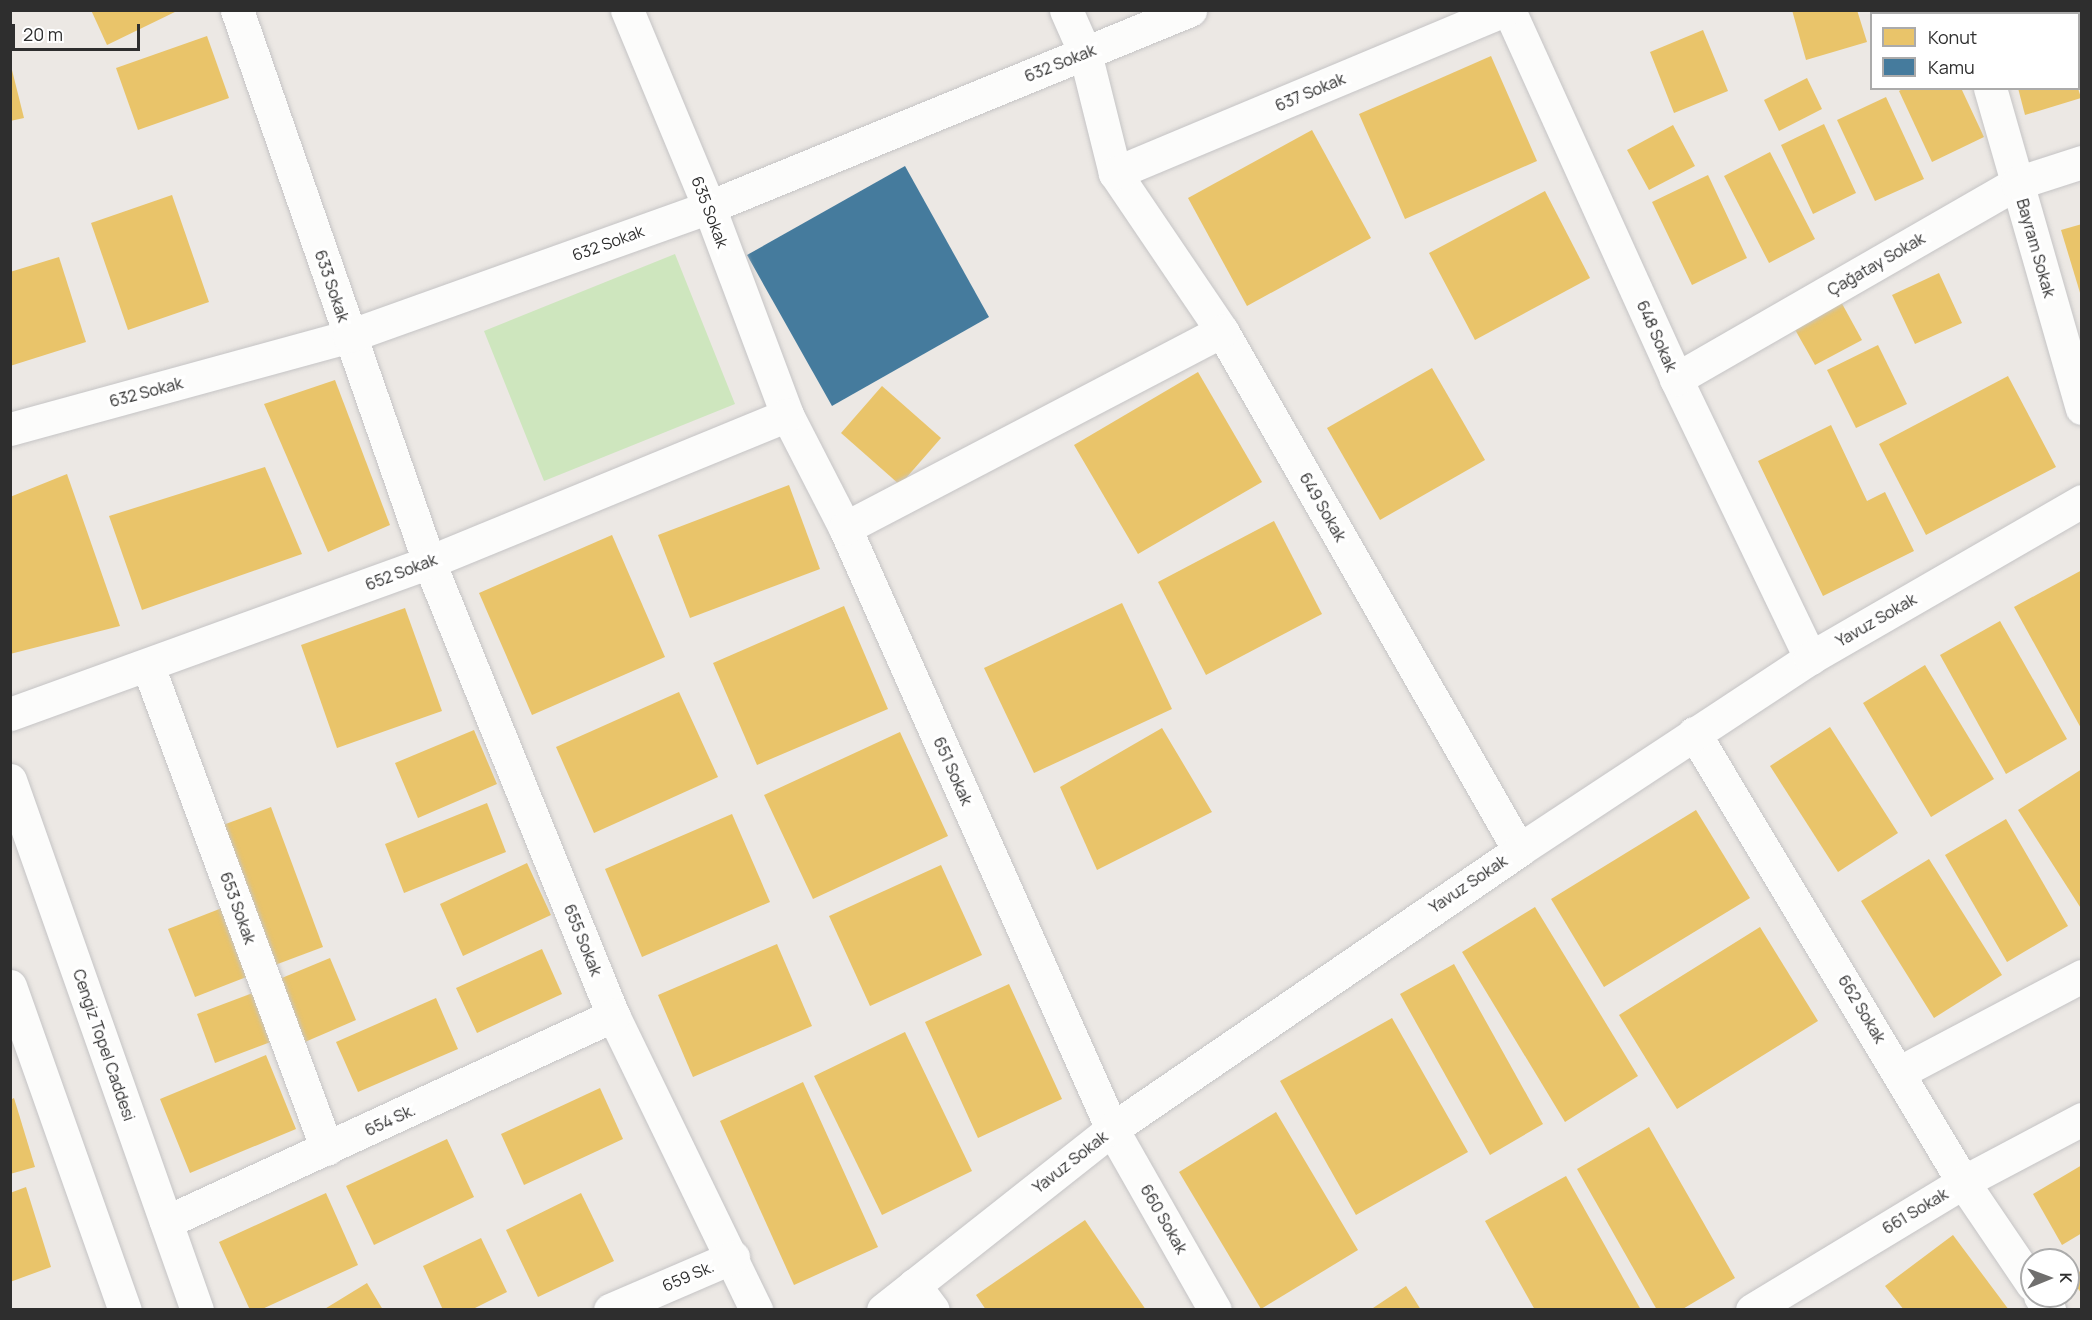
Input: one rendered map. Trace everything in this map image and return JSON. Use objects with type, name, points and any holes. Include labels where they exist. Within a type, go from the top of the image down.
[{"type":"street","name":"633 Sokak","points":[[237,10],[429,562]]},
{"type":"street","name":"635 Sokak","points":[[627,10],[709,207],[787,415]]},
{"type":"street","points":[[1066,10],[1085,53],[1115,173]]},
{"type":"street","name":"632 Sokak","points":[[10,429],[349,336],[709,207],[1190,10]]},
{"type":"street","name":"637 Sokak","points":[[1115,173],[1507,10]]},
{"type":"street","name":"648 Sokak","points":[[1507,10],[1676,379],[1810,658]]},
{"type":"street","name":"Bayram Sokak","points":[[1991,90],[2082,408]]},
{"type":"street","name":"Çağatay Sokak","points":[[1676,379],[2017,183],[2082,162]]},
{"type":"street","name":"649 Sokak","points":[[1115,173],[1222,331],[1519,850]]},
{"type":"street","points":[[845,528],[1222,331]]},
{"type":"street","name":"651 Sokak","points":[[787,415],[845,528],[1112,1129]]},
{"type":"street","name":"652 Sokak","points":[[10,714],[148,666],[429,562],[787,415]]},
{"type":"street","name":"Yavuz Sokak","points":[[883,1310],[923,1298],[1112,1129],[1519,850],[1810,658],[2082,501]]},
{"type":"street","name":"655 Sokak","points":[[429,562],[613,1015],[733,1257],[756,1310]]},
{"type":"street","name":"653 Sokak","points":[[148,666],[327,1149]]},
{"type":"street","name":"662 Sokak","points":[[1694,733],[1900,1072],[1963,1182],[2020,1266]]},
{"type":"street","name":"Cengiz Topel Caddesi","points":[[10,780],[197,1310]]},
{"type":"street","points":[[1900,1072],[2082,976]]},
{"type":"street","points":[[10,986],[125,1310]]},
{"type":"street","name":"654 Sk.","points":[[166,1222],[613,1015]]},
{"type":"street","name":"661 Sokak","points":[[1752,1310],[1963,1182],[2082,1119]]},
{"type":"street","name":"660 Sokak","points":[[1112,1129],[1215,1310]]},
{"type":"street","name":"659 Sk.","points":[[610,1310],[733,1257]]},
{"type":"green space","points":[[675,254],[735,404],[544,481],[484,331]]},
{"type":"building: Konut","points":[[91,10],[179,10],[107,45]]},
{"type":"building: Konut","points":[[1792,10],[1857,10],[1867,42],[1806,60]]},
{"type":"building: Konut","points":[[1703,30],[1728,91],[1674,113],[1650,52]]},
{"type":"building: Konut","points":[[207,36],[229,98],[138,130],[116,68]]},
{"type":"building: Konut","points":[[1491,56],[1537,161],[1405,219],[1359,114]]},
{"type":"building: Konut","points":[[10,67],[24,118],[10,121]]},
{"type":"building: Konut","points":[[1807,78],[1822,109],[1779,131],[1764,100]]},
{"type":"building: Konut","points":[[1962,90],[1984,137],[1932,162],[1899,91]]},
{"type":"building: Konut","points":[[2019,90],[2079,90],[2081,98],[2025,115]]},
{"type":"building: Konut","points":[[1886,97],[1924,179],[1875,201],[1837,120]]},
{"type":"building: Konut","points":[[1824,124],[1856,193],[1813,214],[1781,145]]},
{"type":"building: Konut","points":[[1673,125],[1695,166],[1649,190],[1627,150]]},
{"type":"building: Konut","points":[[1312,130],[1371,238],[1247,306],[1188,198]]},
{"type":"building: Konut","points":[[1770,152],[1815,239],[1769,263],[1724,176]]},
{"type":"building: Konut","points":[[1708,175],[1747,258],[1692,285],[1652,202]]},
{"type":"building: Konut","points":[[1545,191],[1590,278],[1475,340],[1429,253]]},
{"type":"building: Konut","points":[[172,195],[209,302],[128,330],[91,223]]},
{"type":"building: Konut","points":[[2082,224],[2082,296],[2081,296],[2061,230]]},
{"type":"building: Konut","points":[[59,257],[86,342],[10,366],[10,272]]},
{"type":"building: Konut","points":[[1939,273],[1962,323],[1915,344],[1892,295]]},
{"type":"building: Konut","points":[[1840,300],[1862,340],[1815,365],[1793,326]]},
{"type":"building: Konut","points":[[1878,345],[1907,404],[1856,428],[1827,370]]},
{"type":"building: Konut","points":[[1432,368],[1485,460],[1380,520],[1327,428]]},
{"type":"building: Konut","points":[[1198,372],[1262,482],[1138,554],[1074,445]]},
{"type":"building: Konut","points":[[2008,376],[2056,467],[1926,535],[1879,444]]},
{"type":"building: Konut","points":[[335,380],[390,525],[328,552],[264,404]]},
{"type":"building: Konut","points":[[882,386],[941,438],[900,485],[841,433]]},
{"type":"building: Konut","points":[[1831,425],[1867,501],[1885,492],[1914,551],[1823,596],[1758,461]]},
{"type":"building: Konut","points":[[265,467],[302,554],[142,610],[109,516]]},
{"type":"building: Konut","points":[[67,474],[120,626],[10,654],[10,497]]},
{"type":"building: Konut","points":[[789,485],[820,569],[690,618],[658,535]]},
{"type":"building: Konut","points":[[1274,521],[1322,614],[1206,675],[1158,582]]},
{"type":"building: Konut","points":[[612,535],[665,657],[532,715],[479,593]]},
{"type":"building: Konut","points":[[2082,570],[2082,730],[2014,607]]},
{"type":"building: Konut","points":[[1122,603],[1172,709],[1034,773],[984,668]]},
{"type":"building: Konut","points":[[844,606],[888,709],[757,765],[713,663]]},
{"type":"building: Konut","points":[[405,608],[442,711],[337,748],[301,645]]},
{"type":"building: Konut","points":[[2000,621],[2067,739],[2006,774],[1940,655]]},
{"type":"building: Konut","points":[[1925,665],[1994,779],[1931,817],[1863,703]]},
{"type":"building: Konut","points":[[679,692],[718,777],[594,833],[556,747]]},
{"type":"building: Konut","points":[[1830,727],[1898,833],[1838,872],[1770,766]]},
{"type":"building: Konut","points":[[1162,728],[1212,812],[1097,870],[1060,787]]},
{"type":"building: Konut","points":[[474,730],[497,784],[418,818],[395,763]]},
{"type":"building: Konut","points":[[900,732],[948,836],[813,899],[764,795]]},
{"type":"building: Konut","points":[[2082,769],[2082,910],[2018,810]]},
{"type":"building: Konut","points":[[487,803],[506,852],[404,893],[385,844]]},
{"type":"building: Konut","points":[[271,807],[323,947],[275,965],[223,825]]},
{"type":"building: Konut","points":[[1696,810],[1750,898],[1604,987],[1551,899]]},
{"type":"building: Konut","points":[[732,814],[770,902],[642,957],[605,869]]},
{"type":"building: Konut","points":[[2006,819],[2068,926],[2007,962],[1945,855]]},
{"type":"building: Konut","points":[[1929,859],[2002,975],[1934,1018],[1861,901]]},
{"type":"building: Konut","points":[[527,863],[551,915],[463,956],[440,904]]},
{"type":"building: Konut","points":[[941,865],[982,955],[870,1006],[829,916]]},
{"type":"building: Konut","points":[[1535,907],[1638,1076],[1565,1122],[1462,952]]},
{"type":"building: Konut","points":[[222,908],[249,976],[195,997],[168,929]]},
{"type":"building: Konut","points":[[1760,927],[1818,1021],[1677,1109],[1619,1015]]},
{"type":"building: Konut","points":[[777,944],[812,1026],[693,1077],[658,995]]},
{"type":"building: Konut","points":[[542,949],[562,994],[477,1033],[456,988]]},
{"type":"building: Konut","points":[[330,958],[356,1020],[305,1042],[277,980]]},
{"type":"building: Konut","points":[[1454,964],[1543,1124],[1490,1155],[1400,994]]},
{"type":"building: Konut","points":[[1009,984],[1062,1099],[978,1138],[925,1022]]},
{"type":"building: Konut","points":[[258,991],[276,1040],[215,1063],[197,1014]]},
{"type":"building: Konut","points":[[436,998],[458,1049],[358,1092],[336,1042]]},
{"type":"building: Konut","points":[[1392,1018],[1468,1152],[1356,1215],[1280,1081]]},
{"type":"building: Konut","points":[[905,1032],[972,1171],[882,1215],[814,1076]]},
{"type":"building: Konut","points":[[266,1055],[296,1129],[190,1173],[160,1099]]},
{"type":"building: Konut","points":[[803,1082],[878,1247],[794,1285],[720,1121]]},
{"type":"building: Konut","points":[[600,1088],[623,1139],[524,1185],[501,1134]]},
{"type":"building: Konut","points":[[14,1098],[35,1167],[10,1174],[10,1100]]},
{"type":"building: Konut","points":[[1276,1112],[1358,1250],[1261,1309],[1179,1172]]},
{"type":"building: Konut","points":[[1649,1127],[1735,1278],[1681,1310],[1657,1310],[1577,1169]]},
{"type":"building: Konut","points":[[447,1139],[474,1197],[374,1245],[346,1186]]},
{"type":"building: Konut","points":[[2082,1165],[2082,1233],[2062,1245],[2033,1194]]},
{"type":"building: Konut","points":[[1566,1176],[1641,1310],[1535,1310],[1485,1221]]},
{"type":"building: Konut","points":[[26,1187],[51,1267],[10,1282],[10,1193]]},
{"type":"building: Konut","points":[[326,1193],[358,1265],[260,1310],[250,1310],[219,1242]]},
{"type":"building: Konut","points":[[581,1193],[614,1261],[538,1297],[506,1230]]},
{"type":"building: Konut","points":[[1085,1220],[1146,1310],[986,1310],[976,1295]]},
{"type":"building: Konut","points":[[1953,1235],[2009,1310],[1904,1310],[1885,1286]]},
{"type":"building: Konut","points":[[481,1238],[507,1292],[471,1310],[443,1310],[423,1266]]},
{"type":"building: Konut","points":[[2082,1270],[2082,1294],[2080,1291],[2080,1271]]},
{"type":"building: Konut","points":[[367,1283],[383,1310],[323,1310]]},
{"type":"building: Konut","points":[[1406,1286],[1421,1310],[1370,1310]]},
{"type":"building: Kamu","points":[[905,166],[989,317],[832,406],[747,255]]}]
